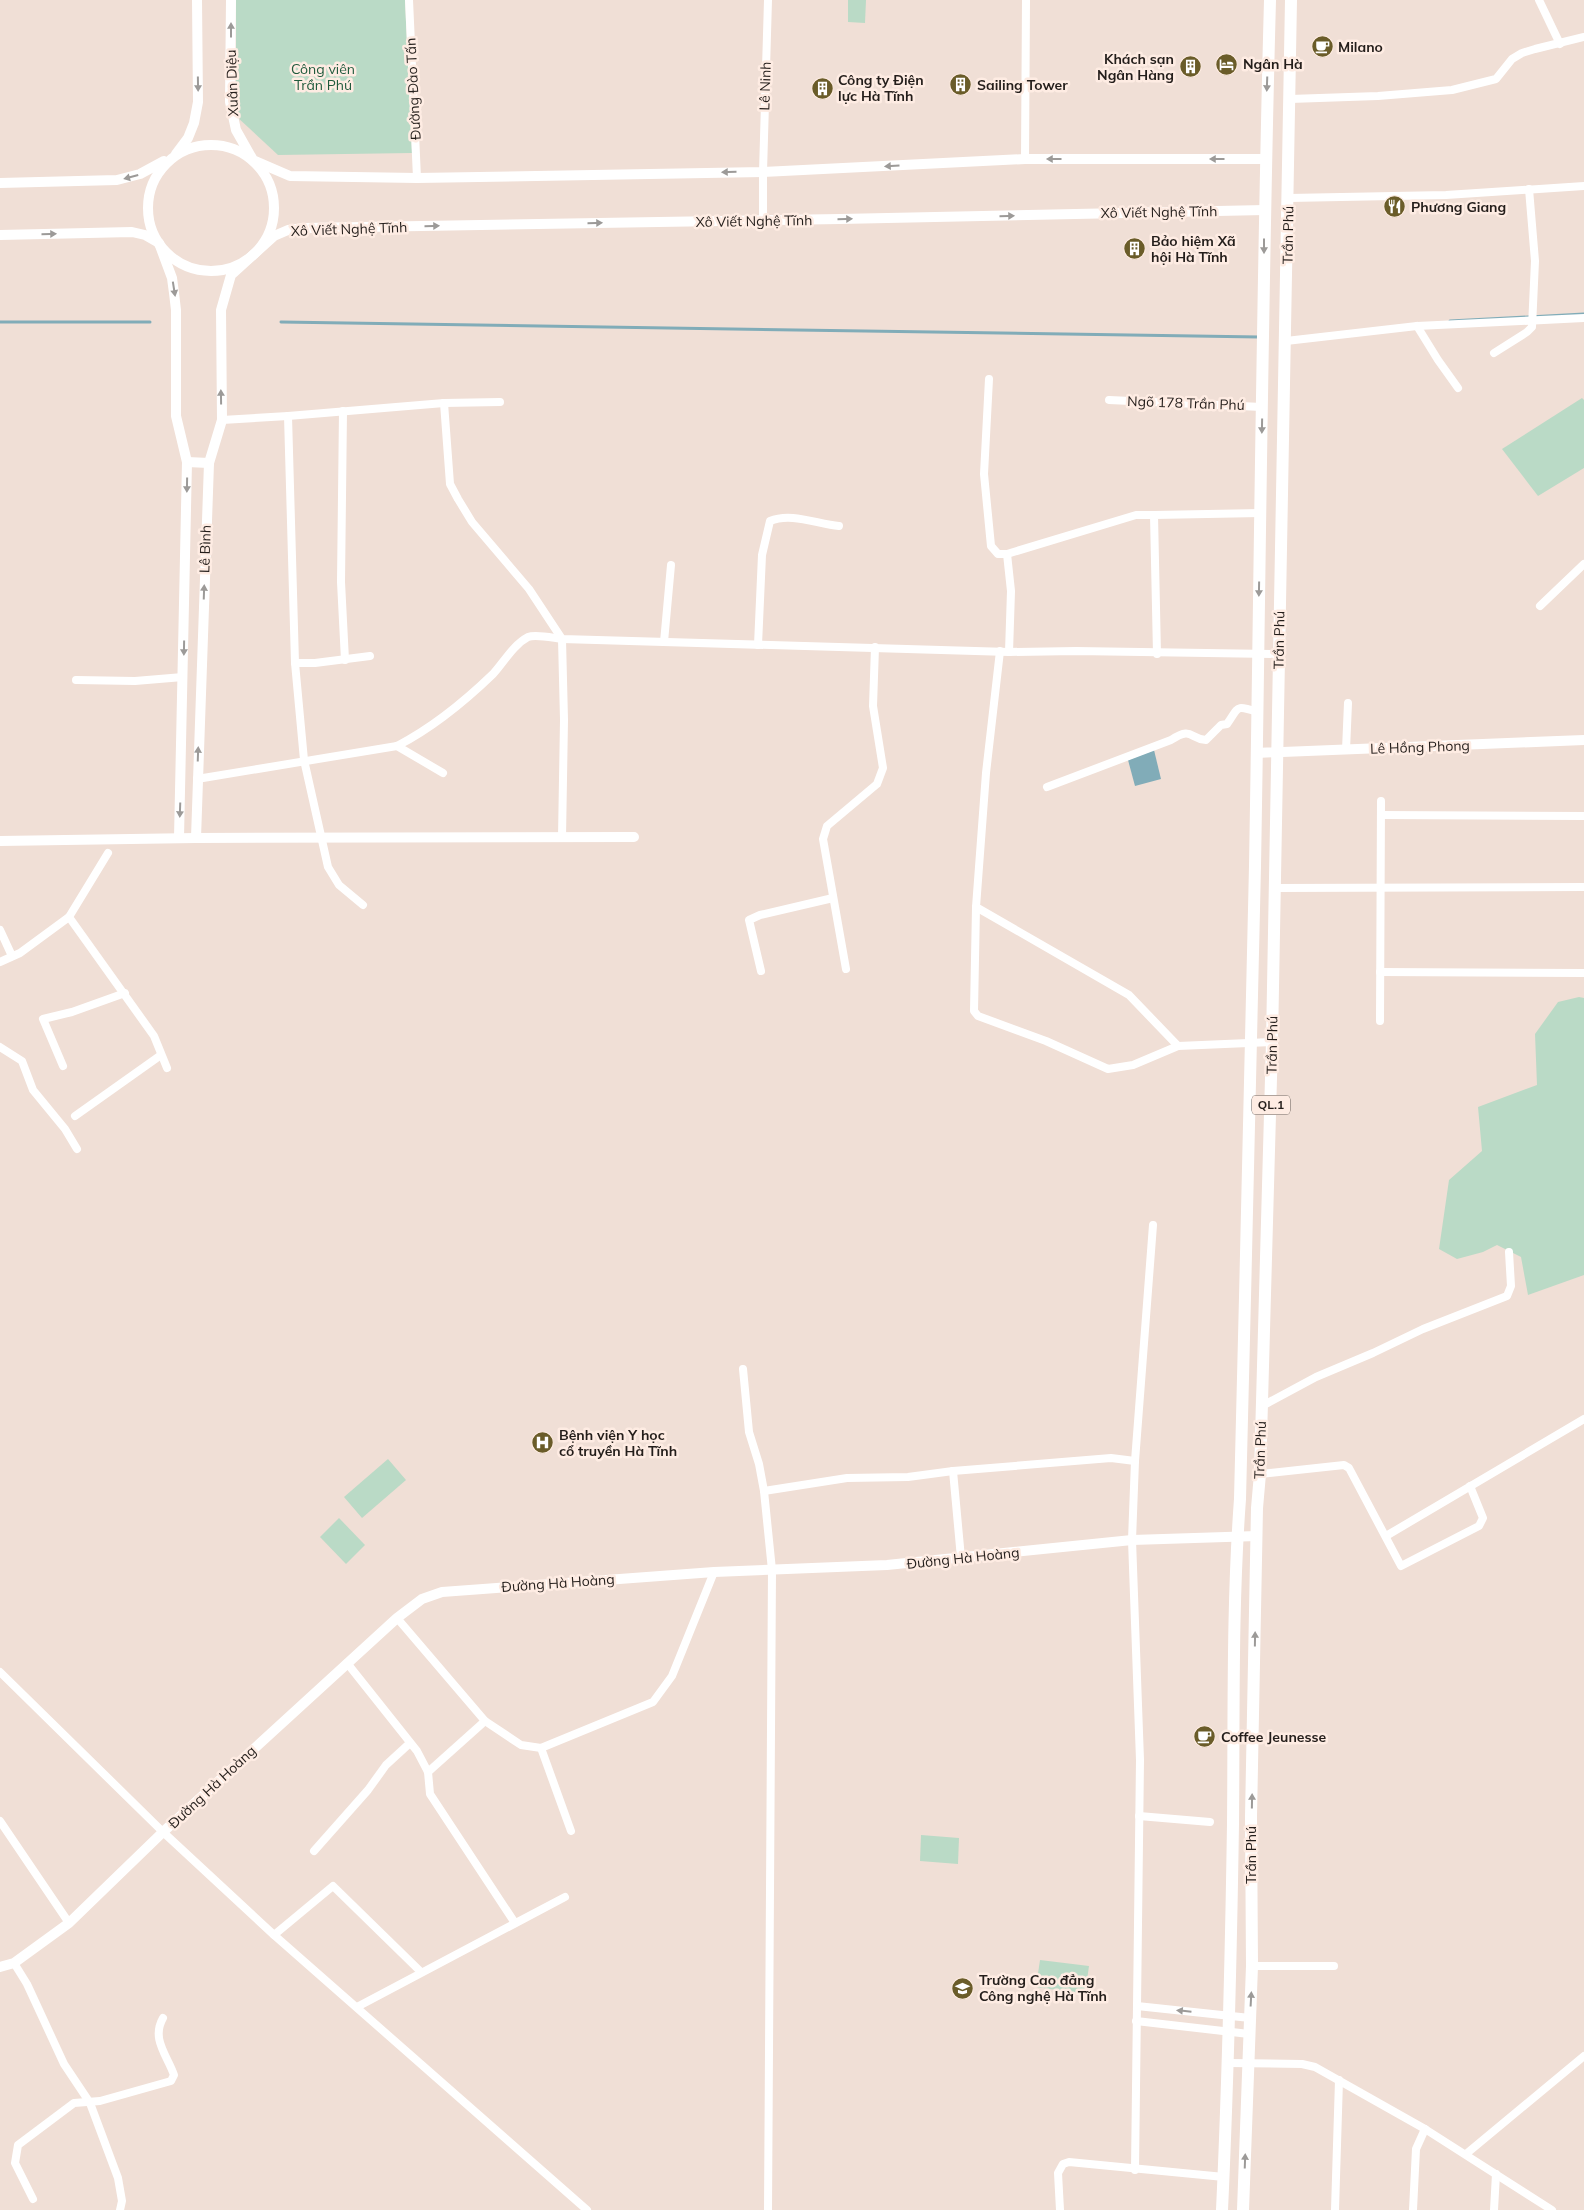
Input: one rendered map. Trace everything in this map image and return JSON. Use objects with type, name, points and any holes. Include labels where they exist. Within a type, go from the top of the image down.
[{"type":"main road","name":"Trần Phú","points":[[1222,2210],[1230,2016],[1232,1754],[1251,1043],[1261,513],[1264,210],[1270,0]]},
{"type":"main road","name":"Trần Phú","points":[[1243,2210],[1252,1966],[1251,1860],[1257,1536],[1272,1042],[1289,198],[1291,0]]},
{"type":"street","points":[[197,0],[198,102],[194,123],[188,138],[175,155],[160,169],[151,186],[147,206],[150,226],[159,243],[173,259],[192,269],[214,272],[235,268],[253,256],[265,242],[272,226],[275,208],[272,191],[265,174],[253,160]]},
{"type":"street","name":"Xuân Diệu","points":[[231,0],[230,102],[232,117],[236,130],[253,160]]},
{"type":"street","name":"Đường Đào Tấn","points":[[409,0],[417,178]]},
{"type":"street","name":"Lê Ninh","points":[[763,220],[768,0]]},
{"type":"street","points":[[1025,160],[1026,0]]},
{"type":"street","points":[[1539,0],[1560,44]]},
{"type":"street","points":[[1290,99],[1378,96],[1452,90],[1488,83],[1500,75],[1512,59],[1535,48],[1560,44],[1584,37]]},
{"type":"street","points":[[0,183],[128,178],[140,174],[190,148],[215,145],[239,151],[253,160],[290,176],[417,178],[763,172],[1025,160],[1265,159]]},
{"type":"street","points":[[1289,198],[1446,195],[1584,186]]},
{"type":"street","points":[[1494,353],[1532,327],[1535,261],[1529,189]]},
{"type":"street","name":"Xô Viết Nghệ Tĩnh","points":[[253,256],[274,236],[288,230],[304,228],[1264,210]]},
{"type":"street","points":[[0,235],[132,232],[159,243]]},
{"type":"street","name":"Lê Bình","points":[[159,243],[172,278],[174,293],[176,310],[176,416],[187,462],[179,838]]},
{"type":"street","name":"Lê Bình","points":[[196,838],[209,463],[222,420],[221,310],[231,275],[253,256]]},
{"type":"street","points":[[1286,341],[1417,326],[1533,318],[1584,318]]},
{"type":"street","points":[[1417,326],[1427,344],[1458,388]]},
{"type":"street","points":[[989,379],[984,474],[991,546],[998,554],[1007,554],[1062,539],[1136,515],[1261,513]]},
{"type":"street","name":"Ngõ 178 Trần Phú","points":[[1110,400],[1262,407]]},
{"type":"street","points":[[222,420],[444,403],[500,402]]},
{"type":"street","points":[[444,403],[450,484],[482,534],[529,589],[562,639],[564,720],[562,838]]},
{"type":"street","points":[[342,411],[341,582],[345,660]]},
{"type":"street","points":[[288,416],[295,663],[304,760],[328,868],[334,878],[349,894],[363,905]]},
{"type":"street","points":[[187,462],[209,463]]},
{"type":"street","points":[[1154,514],[1157,654]]},
{"type":"street","points":[[758,645],[762,555],[770,521],[778,518],[791,518],[838,526]]},
{"type":"street","points":[[1007,554],[1011,591],[1009,652]]},
{"type":"street","points":[[1540,606],[1584,564]]},
{"type":"street","points":[[664,642],[671,565]]},
{"type":"street","points":[[197,779],[397,746],[415,736],[459,704],[492,674],[518,644],[529,636],[562,639],[1009,652],[1279,654]]},
{"type":"street","points":[[846,969],[824,850],[824,832],[827,826],[877,784],[883,768],[873,706],[875,647]]},
{"type":"street","points":[[1000,651],[986,774],[976,907],[974,1011],[978,1016],[1046,1040],[1108,1069],[1133,1065],[1178,1046],[1272,1042]]},
{"type":"street","points":[[295,663],[345,660],[370,656]]},
{"type":"street","points":[[76,680],[135,681],[183,677]]},
{"type":"street","points":[[1346,750],[1348,702]]},
{"type":"street","points":[[1047,788],[1171,740],[1181,733],[1191,733],[1206,740],[1221,725],[1227,724],[1232,713],[1238,709],[1245,708],[1257,712]]},
{"type":"street","name":"Lê Hồng Phong","points":[[1256,753],[1584,740]]},
{"type":"street","points":[[397,746],[443,774]]},
{"type":"street","points":[[1380,1021],[1382,801]]},
{"type":"street","points":[[1381,815],[1584,816]]},
{"type":"street","points":[[0,841],[179,838],[634,837]]},
{"type":"street","points":[[0,962],[54,930],[69,917],[108,853]]},
{"type":"street","points":[[1275,888],[1584,887]]},
{"type":"street","points":[[762,971],[749,920],[760,915],[833,898]]},
{"type":"street","points":[[976,907],[1129,995],[1178,1046]]},
{"type":"street","points":[[69,917],[154,1036],[166,1068]]},
{"type":"street","points":[[0,930],[12,956]]},
{"type":"street","points":[[1380,972],[1584,973]]},
{"type":"street","points":[[63,1066],[43,1019],[72,1012],[125,993]]},
{"type":"street","points":[[0,1047],[22,1061],[33,1090],[77,1148]]},
{"type":"street","points":[[76,1116],[162,1056]]},
{"type":"street","points":[[1135,2170],[1140,1760],[1132,1540],[1135,1461],[1153,1225]]},
{"type":"street","points":[[1262,1406],[1316,1377],[1423,1329],[1507,1296],[1511,1286],[1509,1252]]},
{"type":"street","points":[[743,1369],[749,1432],[759,1464],[764,1491],[772,1570],[768,2210]]},
{"type":"street","points":[[1386,1536],[1584,1419]]},
{"type":"street","points":[[764,1491],[846,1478],[908,1477],[953,1471],[1111,1458],[1135,1461]]},
{"type":"street","points":[[1260,1474],[1344,1465],[1349,1468],[1401,1566],[1479,1526],[1484,1518],[1470,1486]]},
{"type":"street","points":[[953,1471],[961,1558]]},
{"type":"street","name":"Đường Hà Hoàng","points":[[0,1967],[14,1964],[70,1922],[163,1832],[397,1618],[422,1599],[442,1592],[714,1572],[887,1565],[1132,1540],[1257,1536]]},
{"type":"street","points":[[397,1618],[485,1721],[521,1745],[542,1748],[653,1702],[672,1676],[714,1572]]},
{"type":"street","points":[[347,1663],[410,1743],[428,1772],[430,1794],[515,1923]]},
{"type":"street","points":[[0,1672],[163,1832],[274,1935],[587,2210]]},
{"type":"street","points":[[428,1772],[485,1721]]},
{"type":"street","points":[[314,1851],[368,1790],[386,1766],[410,1743]]},
{"type":"street","points":[[542,1748],[571,1831]]},
{"type":"street","points":[[1139,1816],[1210,1822]]},
{"type":"street","points":[[0,1821],[70,1922]]},
{"type":"street","points":[[274,1935],[333,1886],[421,1972]]},
{"type":"street","points":[[357,2007],[565,1897]]},
{"type":"street","points":[[14,1964],[27,1984],[64,2064],[90,2103],[118,2178],[122,2201],[120,2210]]},
{"type":"street","points":[[1252,1966],[1334,1966]]},
{"type":"street","points":[[1137,2006],[1250,2018]]},
{"type":"street","points":[[33,2199],[15,2163],[18,2145],[74,2103],[81,2101],[90,2103],[171,2081],[174,2075],[158,2041],[159,2028],[163,2018]]},
{"type":"street","points":[[1136,2022],[1249,2034]]},
{"type":"street","points":[[1466,2154],[1584,2056]]},
{"type":"street","points":[[1228,2063],[1302,2064],[1315,2067],[1426,2129],[1552,2210]]},
{"type":"street","points":[[1335,2210],[1340,2080]]},
{"type":"street","points":[[1413,2210],[1416,2149],[1426,2129]]},
{"type":"street","points":[[1060,2210],[1058,2173],[1063,2164],[1069,2162],[1135,2170],[1224,2177]]},
{"type":"street","points":[[1494,2210],[1496,2174]]},
{"type":"green space","name":"Công viên Trần Phú","points":[[236,0],[405,0],[412,153],[278,155],[236,116]]},
{"type":"green space","points":[[848,0],[866,0],[865,23],[848,22]]},
{"type":"green space","points":[[1582,398],[1584,400],[1584,468],[1538,496],[1502,449]]},
{"type":"green space","points":[[1579,997],[1584,998],[1584,1275],[1528,1295],[1521,1257],[1497,1245],[1483,1252],[1457,1259],[1439,1249],[1449,1180],[1482,1151],[1478,1107],[1537,1085],[1535,1034],[1558,1002]]},
{"type":"green space","points":[[388,1459],[406,1480],[362,1518],[344,1497]]},
{"type":"green space","points":[[339,1518],[365,1545],[346,1564],[320,1537]]},
{"type":"green space","points":[[921,1835],[959,1838],[958,1864],[920,1861]]},
{"type":"green space","points":[[1040,1960],[1089,1966],[1085,1994],[1036,1987]]},
{"type":"water","points":[[1154,750],[1161,779],[1135,786],[1128,760]]},
{"type":"waterway","points":[[1450,321],[1584,314]]},
{"type":"waterway","points":[[0,322],[150,322]]},
{"type":"waterway","points":[[281,322],[1259,337]]},
{"type":"place","name":"Milano","points":[[1322,47]]},
{"type":"place","name":"Ngân Hà","points":[[1227,64]]},
{"type":"place","name":"Khách sạn Ngân Hàng","points":[[1190,67]]},
{"type":"place","name":"Sailing Tower","points":[[961,85]]},
{"type":"place","name":"Công ty Điện lực Hà Tĩnh","points":[[822,88]]},
{"type":"place","name":"Phương Giang","points":[[1395,207]]},
{"type":"place","name":"Bảo hiệm Xã hội Hà Tĩnh","points":[[1135,249]]},
{"type":"place","name":"Bệnh viện Y học cổ truyền Hà Tĩnh","points":[[543,1443]]},
{"type":"place","name":"Coffee Jeunesse","points":[[1205,1737]]},
{"type":"place","name":"Trường Cao đẳng Công nghệ Hà Tĩnh","points":[[963,1988]]}]
